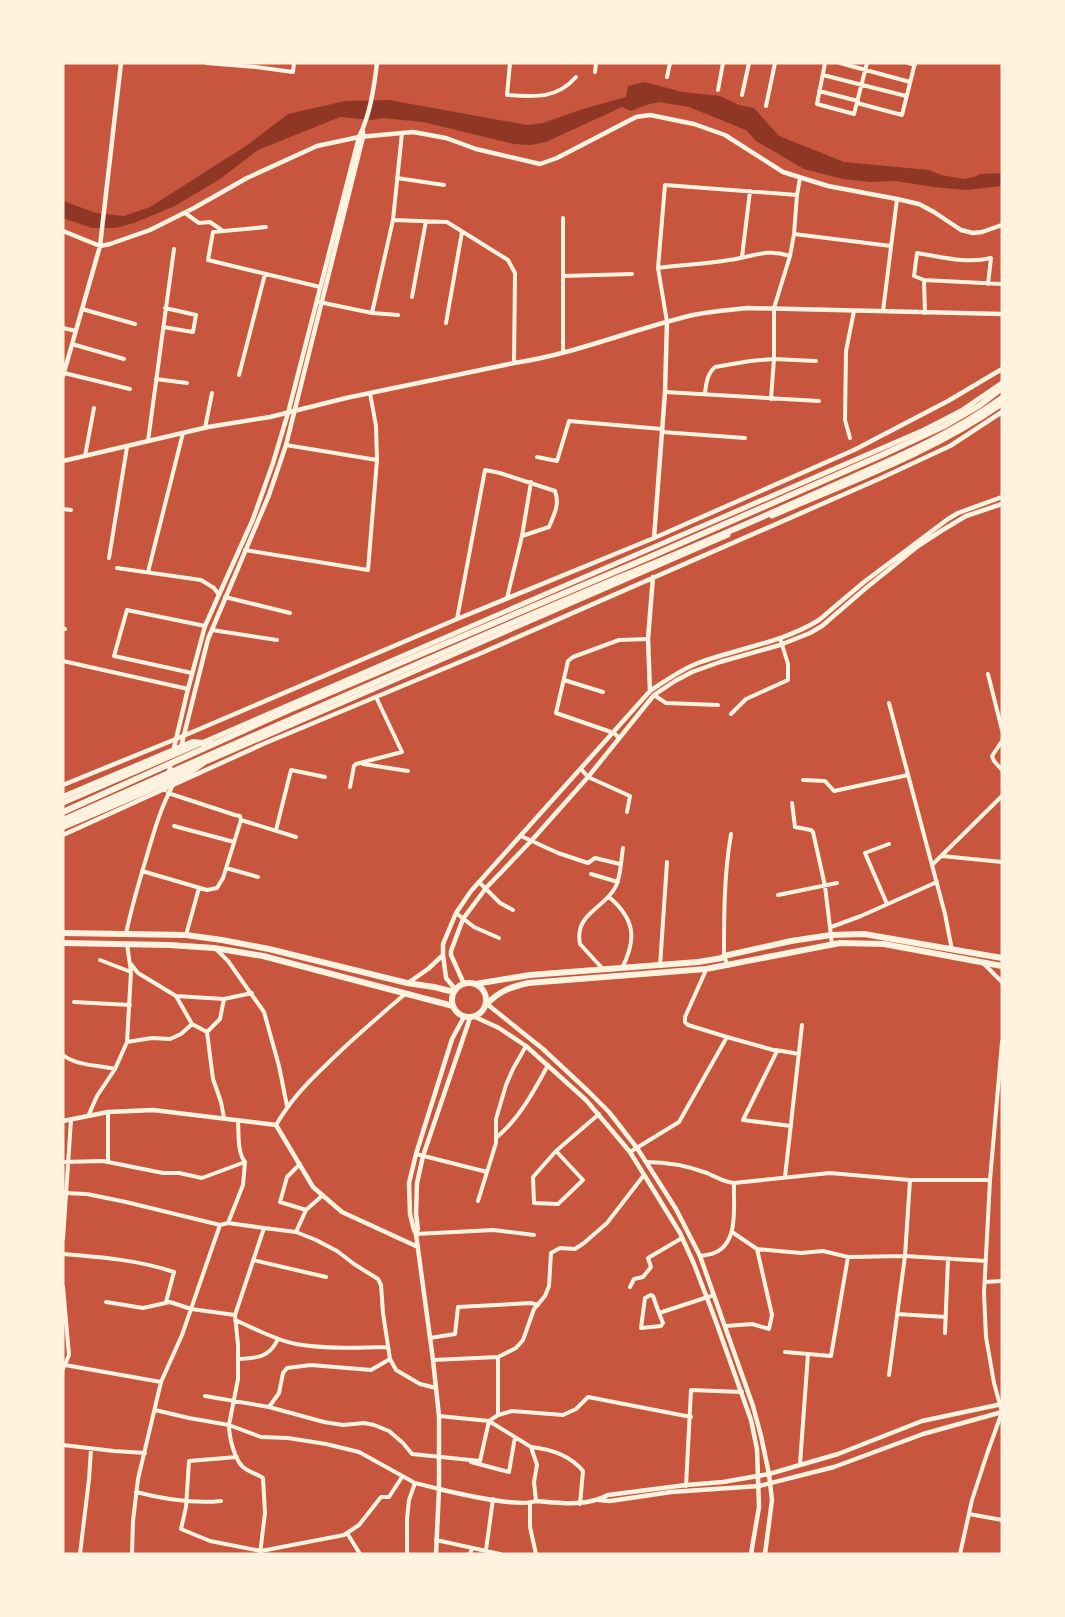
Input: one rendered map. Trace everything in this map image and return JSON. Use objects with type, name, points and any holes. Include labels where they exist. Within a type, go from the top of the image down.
[{"type":"highway","points":[[63,812],[300,705],[882,456],[946,425],[980,405],[1002,388]]},
{"type":"highway","points":[[63,824],[409,666],[702,543],[903,455],[966,423],[1002,398]]},
{"type":"highway","points":[[63,797],[193,742],[213,744]]},
{"type":"highway","points":[[63,824],[189,773],[218,752]]},
{"type":"highway","points":[[63,933],[186,935],[269,949],[407,984],[455,991]]},
{"type":"highway","points":[[1002,958],[864,934],[831,935],[791,941],[722,958],[660,966],[530,975],[464,984],[455,991],[452,998],[453,1006],[459,1014],[470,1017],[483,1011],[495,995],[503,990],[528,983],[706,969],[832,944],[863,942],[1002,966]]},
{"type":"highway","points":[[63,943],[214,948],[263,956],[453,1006]]},
{"type":"highway","points":[[475,984],[486,994],[487,1004]]},
{"type":"main road","points":[[63,803],[924,430],[961,411],[1002,383]]},
{"type":"main road","points":[[63,824],[930,447],[965,429],[1002,404]]},
{"type":"street","points":[[121,63],[100,246],[63,375],[130,389]]},
{"type":"street","points":[[206,63],[257,65],[293,72],[294,63]]},
{"type":"street","points":[[172,787],[208,639],[273,485],[286,445],[319,302],[320,288],[374,89],[376,63]]},
{"type":"street","points":[[510,63],[507,95],[548,95],[567,87],[576,77]]},
{"type":"street","points":[[595,72],[596,63]]},
{"type":"street","points":[[667,77],[670,63]]},
{"type":"street","points":[[718,90],[723,63]]},
{"type":"street","points":[[742,95],[749,63]]},
{"type":"street","points":[[766,106],[775,63]]},
{"type":"street","points":[[825,63],[817,104],[854,114],[867,63]]},
{"type":"street","points":[[840,63],[910,82]]},
{"type":"street","points":[[819,91],[902,115],[915,64],[908,63]]},
{"type":"street","points":[[823,75],[906,96]]},
{"type":"street","points":[[63,231],[100,246],[150,230],[247,178],[317,146],[361,137],[413,132],[446,138],[476,149],[540,164],[557,158],[636,117],[650,115],[694,124],[725,135],[783,172],[800,178],[828,186],[919,204],[961,230],[973,233],[982,232],[1002,225]]},
{"type":"street","points":[[372,313],[393,220],[402,133]]},
{"type":"street","points":[[125,934],[167,792],[172,756],[205,626],[253,519],[273,463],[319,302],[361,137]]},
{"type":"street","points":[[397,178],[444,185]]},
{"type":"street","points":[[771,399],[774,308],[790,256],[800,178]]},
{"type":"street","points":[[654,538],[667,322],[658,268],[664,185],[797,195]]},
{"type":"street","points":[[742,257],[750,191]]},
{"type":"street","points":[[883,312],[897,198]]},
{"type":"street","points":[[185,213],[199,223],[210,222],[223,231]]},
{"type":"street","points":[[563,218],[563,352]]},
{"type":"street","points":[[393,220],[447,222],[508,260],[515,273],[514,363]]},
{"type":"street","points":[[412,297],[426,221]]},
{"type":"street","points":[[266,227],[213,232],[208,260],[320,288]]},
{"type":"street","points":[[446,324],[462,232]]},
{"type":"street","points":[[794,234],[891,246]]},
{"type":"street","points":[[148,441],[174,249]]},
{"type":"street","points":[[658,268],[729,260],[750,254],[781,253],[790,256]]},
{"type":"street","points":[[988,284],[992,258],[981,261],[963,260],[917,253],[914,276],[924,280],[988,284],[1002,284]]},
{"type":"street","points":[[239,375],[265,274]]},
{"type":"street","points":[[563,276],[632,274]]},
{"type":"street","points":[[924,280],[925,313]]},
{"type":"street","points":[[319,302],[372,313],[398,315]]},
{"type":"street","points":[[163,327],[193,332],[196,315],[165,308]]},
{"type":"street","points":[[63,461],[205,428],[270,417],[370,393],[541,359],[667,322],[714,311],[774,308],[1002,315]]},
{"type":"street","points":[[82,309],[135,324]]},
{"type":"street","points":[[850,438],[844,420],[846,351],[854,311]]},
{"type":"street","points":[[63,328],[76,331]]},
{"type":"street","points":[[72,344],[124,359]]},
{"type":"street","points":[[705,394],[707,378],[715,367],[774,359],[816,361]]},
{"type":"street","points":[[63,785],[457,618],[654,538],[854,450],[948,401],[1002,369]]},
{"type":"street","points":[[156,379],[187,383]]},
{"type":"street","points":[[664,392],[819,401]]},
{"type":"street","points":[[205,428],[212,393]]},
{"type":"street","points":[[240,549],[368,570],[377,460],[376,426],[370,393]]},
{"type":"street","points":[[85,456],[94,408]]},
{"type":"street","points":[[63,835],[167,792],[172,787],[263,744],[479,654],[869,483],[950,446],[1002,412]]},
{"type":"street","points":[[537,457],[556,461],[569,421],[745,438]]},
{"type":"street","points":[[148,572],[183,433]]},
{"type":"street","points":[[286,445],[377,460]]},
{"type":"street","points":[[109,558],[127,447]]},
{"type":"street","points":[[457,618],[484,470],[531,482],[555,491],[558,506],[549,527],[522,536]]},
{"type":"street","points":[[507,598],[522,536],[531,482]]},
{"type":"street","points":[[455,991],[447,980],[443,955],[444,940],[456,913],[479,882],[652,693],[700,662],[806,628],[857,592],[958,513],[1002,497]]},
{"type":"street","points":[[939,529],[966,516],[1002,504]]},
{"type":"street","points":[[63,509],[71,510]]},
{"type":"street","points":[[117,568],[201,580],[214,588],[219,595]]},
{"type":"street","points":[[464,984],[451,955],[463,919],[486,888],[588,777],[620,738],[652,693],[648,639],[653,577]]},
{"type":"street","points":[[675,677],[810,633],[822,626],[857,592]]},
{"type":"street","points":[[225,597],[290,613]]},
{"type":"street","points":[[192,673],[114,656],[127,610],[205,626]]},
{"type":"street","points":[[212,630],[277,640]]},
{"type":"street","points":[[731,714],[747,699],[788,680],[788,664],[780,638]]},
{"type":"street","points":[[620,738],[614,733],[556,713],[568,662],[573,657],[618,640],[648,639]]},
{"type":"street","points":[[63,661],[188,689]]},
{"type":"street","points":[[988,674],[1002,730]]},
{"type":"street","points":[[564,680],[603,692]]},
{"type":"street","points":[[652,693],[666,703],[718,705]]},
{"type":"street","points":[[350,787],[354,766],[402,752],[376,697]]},
{"type":"street","points":[[889,703],[937,882],[953,957]]},
{"type":"street","points":[[1002,741],[992,756],[1002,770]]},
{"type":"street","points":[[359,763],[408,771]]},
{"type":"street","points":[[581,769],[588,777],[630,796],[627,812]]},
{"type":"street","points":[[276,830],[291,770],[325,777]]},
{"type":"street","points":[[803,780],[825,781],[834,791],[908,776]]},
{"type":"street","points":[[167,792],[240,816],[241,820],[296,837]]},
{"type":"street","points":[[932,865],[1002,796]]},
{"type":"street","points":[[792,803],[795,827],[813,832],[825,886],[832,944]]},
{"type":"street","points":[[142,871],[207,890],[217,888],[221,884],[241,820]]},
{"type":"street","points":[[174,826],[234,842]]},
{"type":"street","points":[[728,966],[724,956],[726,864],[731,834]]},
{"type":"street","points":[[521,836],[558,854],[588,862],[595,858],[621,864]]},
{"type":"street","points":[[887,904],[865,853],[889,844]]},
{"type":"street","points":[[603,970],[580,944],[580,930],[588,914],[609,897],[618,882],[623,848]]},
{"type":"street","points":[[941,856],[1002,862]]},
{"type":"street","points":[[660,966],[667,862]]},
{"type":"street","points":[[226,868],[258,877]]},
{"type":"street","points":[[591,874],[618,882]]},
{"type":"street","points":[[479,882],[497,900],[513,910]]},
{"type":"street","points":[[831,927],[937,882]]},
{"type":"street","points":[[778,895],[837,883]]},
{"type":"street","points":[[186,935],[199,888]]},
{"type":"street","points":[[609,897],[620,906],[631,923],[632,935],[622,969]]},
{"type":"street","points":[[456,913],[499,938]]},
{"type":"street","points":[[89,1114],[97,1095],[115,1069],[127,1042],[131,972],[127,944]]},
{"type":"street","points":[[214,948],[228,962],[264,1012],[287,1106]]},
{"type":"street","points":[[407,984],[423,974],[443,955]]},
{"type":"street","points":[[100,960],[131,972]]},
{"type":"street","points":[[707,960],[706,969],[685,1017],[685,1023],[727,1038],[799,1054]]},
{"type":"street","points":[[982,962],[1002,982]]},
{"type":"street","points":[[130,963],[138,973],[176,996],[224,999],[252,993]]},
{"type":"street","points":[[276,1125],[287,1106],[314,1077],[355,1036],[406,993]]},
{"type":"street","points":[[176,996],[192,1024],[207,1032]]},
{"type":"street","points":[[207,1032],[220,1020],[224,999]]},
{"type":"street","points":[[74,1002],[130,1005]]},
{"type":"street","points":[[487,1004],[543,1049],[609,1112],[637,1148],[676,1209],[700,1256],[753,1406],[769,1474],[772,1500],[765,1554]]},
{"type":"street","points":[[470,1017],[499,1028],[526,1046],[586,1100],[630,1152],[682,1238],[716,1319],[751,1420],[757,1449],[759,1486],[759,1507],[751,1554]]},
{"type":"street","points":[[436,1554],[440,1489],[437,1388],[416,1234],[410,1214],[409,1183],[452,1039],[470,1017]]},
{"type":"street","points":[[416,1234],[418,1229],[417,1183],[423,1156],[470,1017]]},
{"type":"street","points":[[127,1042],[152,1038],[170,1039],[181,1034],[192,1024]]},
{"type":"street","points":[[785,1177],[802,1025]]},
{"type":"street","points":[[207,1032],[213,1079],[224,1118]]},
{"type":"street","points":[[630,1152],[679,1122],[727,1038]]},
{"type":"street","points":[[960,1554],[969,1514],[1002,1412],[986,1337],[985,1282],[990,1180],[1002,1042]]},
{"type":"street","points":[[478,1201],[496,1143],[496,1119],[506,1085],[526,1046]]},
{"type":"street","points":[[775,1050],[777,1054],[743,1120],[791,1126]]},
{"type":"street","points":[[63,1055],[76,1062],[115,1069]]},
{"type":"street","points":[[496,1138],[512,1123],[549,1065]]},
{"type":"street","points":[[63,1121],[89,1114],[153,1110],[276,1125]]},
{"type":"street","points":[[108,1112],[108,1162]]},
{"type":"street","points":[[555,1151],[583,1180],[558,1204],[534,1203],[533,1178],[555,1151],[599,1114]]},
{"type":"street","points":[[63,1239],[66,1163],[71,1120]]},
{"type":"street","points":[[228,1223],[243,1185],[245,1162],[239,1147],[238,1122]]},
{"type":"street","points":[[276,1125],[313,1187],[342,1212],[418,1247]]},
{"type":"street","points":[[416,1154],[487,1172]]},
{"type":"street","points":[[66,1163],[108,1162],[202,1178],[245,1162]]},
{"type":"street","points":[[646,1162],[668,1163],[734,1183],[830,1173],[910,1180],[990,1180]]},
{"type":"street","points":[[300,1164],[287,1178],[280,1202],[306,1210]]},
{"type":"street","points":[[434,1359],[498,1356],[516,1348],[523,1340],[534,1310],[549,1286],[551,1253],[560,1248],[575,1249],[584,1243],[607,1223],[645,1175]]},
{"type":"street","points":[[889,1375],[905,1256],[910,1180]]},
{"type":"street","points":[[700,1256],[715,1253],[725,1245],[732,1232],[734,1183]]},
{"type":"street","points":[[65,1193],[87,1194],[126,1202],[220,1225],[228,1223],[296,1232],[337,1251],[378,1279],[381,1285],[390,1359],[396,1370],[420,1384],[437,1388]]},
{"type":"street","points":[[296,1232],[306,1210],[323,1195]]},
{"type":"street","points":[[132,1554],[138,1479],[161,1382],[182,1335],[220,1225]]},
{"type":"street","points":[[261,1553],[265,1513],[263,1478],[242,1467],[229,1435],[229,1425],[238,1379],[235,1318],[264,1227]]},
{"type":"street","points":[[416,1234],[493,1230],[534,1234]]},
{"type":"street","points":[[732,1232],[757,1249],[823,1251],[848,1257],[905,1256],[986,1261]]},
{"type":"street","points":[[630,1287],[634,1279],[644,1277],[651,1267],[648,1257],[682,1238]]},
{"type":"street","points":[[726,1326],[752,1324],[769,1329],[772,1315],[757,1249]]},
{"type":"street","points":[[63,1254],[128,1260],[155,1265],[174,1272],[166,1302]]},
{"type":"street","points":[[785,1352],[831,1356],[848,1257]]},
{"type":"street","points":[[945,1334],[948,1258]]},
{"type":"street","points":[[253,1260],[326,1277]]},
{"type":"street","points":[[985,1282],[1002,1281]]},
{"type":"street","points":[[63,1287],[69,1355],[64,1367],[161,1382]]},
{"type":"street","points":[[659,1313],[714,1295]]},
{"type":"street","points":[[653,1296],[659,1313],[662,1325],[641,1328],[645,1298],[653,1296]]},
{"type":"street","points":[[106,1302],[143,1308],[166,1302],[235,1318],[278,1339],[295,1344],[354,1348],[388,1347]]},
{"type":"street","points":[[430,1338],[455,1334],[458,1307],[531,1303],[538,1305]]},
{"type":"street","points":[[897,1314],[946,1317]]},
{"type":"street","points":[[238,1359],[259,1358],[278,1339]]},
{"type":"street","points":[[800,1464],[808,1354]]},
{"type":"street","points":[[498,1356],[498,1415]]},
{"type":"street","points":[[269,1407],[279,1393],[283,1373],[287,1368],[311,1365],[371,1370],[390,1359]]},
{"type":"street","points":[[686,1488],[692,1390],[742,1392]]},
{"type":"street","points":[[205,1396],[269,1407],[324,1422],[343,1425],[364,1423],[374,1425],[389,1431],[412,1454],[480,1461],[489,1421],[498,1415],[512,1411],[563,1415],[576,1409],[588,1397],[691,1417]]},
{"type":"street","points":[[711,1486],[769,1474],[838,1454],[922,1421],[1001,1404]]},
{"type":"street","points":[[154,1410],[229,1425],[261,1437],[288,1438],[359,1452],[415,1483],[472,1497],[531,1503],[537,1501],[580,1504],[686,1488],[770,1484],[834,1467],[923,1434],[1002,1412]]},
{"type":"street","points":[[439,1416],[489,1421],[531,1447],[550,1449],[577,1464],[583,1471],[580,1504]]},
{"type":"street","points":[[885,1435],[890,1445]]},
{"type":"street","points":[[468,1460],[509,1472],[515,1437]]},
{"type":"street","points":[[63,1445],[145,1453]]},
{"type":"street","points":[[531,1447],[537,1465],[534,1482],[537,1501]]},
{"type":"street","points":[[80,1554],[91,1449]]},
{"type":"street","points":[[237,1457],[189,1461],[187,1501],[181,1528],[210,1541],[261,1553],[344,1535],[359,1525],[381,1497],[388,1497],[402,1477]]},
{"type":"street","points":[[407,1554],[409,1500],[415,1483]]},
{"type":"street","points":[[136,1492],[205,1503],[221,1501]]},
{"type":"street","points":[[486,1550],[493,1499]]},
{"type":"street","points":[[531,1503],[530,1527],[536,1554]]},
{"type":"street","points":[[969,1514],[1002,1520]]},
{"type":"street","points":[[347,1533],[360,1554]]},
{"type":"street","points":[[436,1540],[500,1554]]},
{"type":"street","points":[[470,1554],[472,1548]]},
{"type":"shaded area","points":[[645,82],[682,92],[720,96],[739,105],[754,108],[779,136],[844,162],[929,170],[941,175],[964,179],[981,174],[1002,173],[1002,186],[967,190],[896,181],[871,182],[843,179],[804,169],[756,141],[746,130],[689,107],[659,102],[631,111],[622,107],[546,142],[531,145],[514,144],[423,122],[340,117],[258,150],[220,179],[175,206],[134,223],[115,228],[92,228],[63,218],[63,201],[96,213],[124,216],[150,207],[246,146],[288,114],[345,101],[389,100],[527,125],[543,123],[626,97],[628,86]]}]
